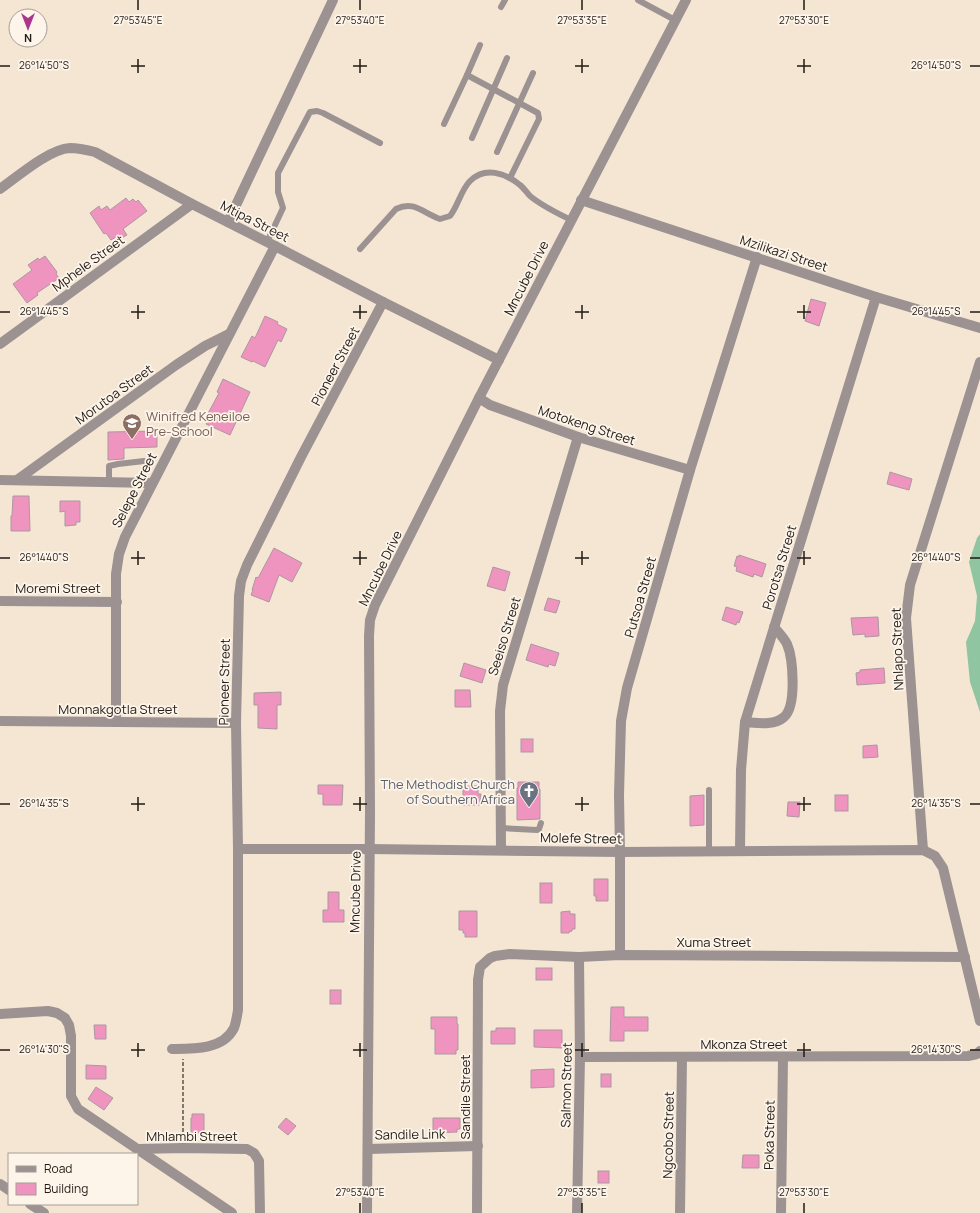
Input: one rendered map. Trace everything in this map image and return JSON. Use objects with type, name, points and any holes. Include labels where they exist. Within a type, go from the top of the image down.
[{"type":"street","points":[[228,222],[333,0]]},
{"type":"street","name":"Mncube Drive","points":[[367,1213],[370,620],[375,605],[479,398],[570,220],[686,0]]},
{"type":"street","name":"Mtipa Street","points":[[0,189],[37,162],[55,152],[69,148],[95,152],[192,204],[499,360]]},
{"type":"street","name":"Mzilikazi Street","points":[[581,200],[876,297],[980,328]]},
{"type":"street","name":"Mphele Street","points":[[0,344],[192,204]]},
{"type":"street","name":"Selepe Street","points":[[116,722],[116,574],[119,554],[125,537],[229,334],[271,244]]},
{"type":"street","name":"Putsoa Street","points":[[620,955],[619,795],[621,721],[627,688],[690,470],[757,257]]},
{"type":"street","name":"Porotsa Street","points":[[740,850],[741,770],[745,722],[876,297]]},
{"type":"street","name":"Pioneer Street","points":[[172,1049],[204,1047],[216,1044],[228,1036],[235,1027],[238,1010],[236,723],[239,596],[241,581],[246,565],[383,302]]},
{"type":"street","name":"Morutoa Street","points":[[17,480],[176,366],[206,346],[229,334]]},
{"type":"street","name":"Nhlapo Street","points":[[923,850],[906,618],[910,585],[980,362]]},
{"type":"street","name":"Motokeng Street","points":[[479,398],[490,406],[578,437],[690,470]]},
{"type":"street","name":"Seeiso Street","points":[[501,850],[500,711],[503,685],[578,437]]},
{"type":"street","points":[[0,480],[152,483]]},
{"type":"street","name":"Moremi Street","points":[[0,601],[117,602]]},
{"type":"street","points":[[745,722],[764,724],[776,722],[785,716],[790,709],[792,698],[792,658],[787,644],[774,627]]},
{"type":"street","name":"Monnakgotla Street","points":[[0,721],[236,723]]},
{"type":"street","name":"Molefe Street","points":[[238,849],[620,852],[740,850],[923,850]]},
{"type":"street","points":[[923,850],[935,856],[943,868],[980,1021]]},
{"type":"street","name":"Xuma Street","points":[[478,980],[480,967],[490,958],[510,954],[579,957],[620,955],[965,957]]},
{"type":"street","name":"Salmon Street","points":[[577,1213],[580,1057],[579,957]]},
{"type":"street","name":"Sandile Street","points":[[477,1213],[478,980]]},
{"type":"street","name":"Mhlambi Street","points":[[0,1014],[48,1012],[57,1013],[65,1018],[69,1025],[71,1036],[71,1096],[78,1109],[232,1213]]},
{"type":"street","name":"Mkonza Street","points":[[580,1057],[968,1056],[980,1052]]},
{"type":"street","name":"Ngcobo Street","points":[[680,1213],[682,1057]]},
{"type":"street","name":"Poka Street","points":[[781,1213],[783,1057]]},
{"type":"street","name":"Sandile Link","points":[[368,1148],[478,1146]]},
{"type":"street","name":"Mhlambi Street","points":[[139,1149],[246,1149],[254,1153],[259,1161],[260,1213]]},
{"type":"street","points":[[32,1205],[44,1213]]},
{"type":"lane","points":[[501,7],[505,0]]},
{"type":"lane","points":[[638,0],[675,20]]},
{"type":"lane","points":[[444,124],[480,45]]},
{"type":"lane","points":[[472,138],[507,58]]},
{"type":"lane","points":[[497,152],[533,73]]},
{"type":"lane","points":[[467,75],[538,113],[539,117],[510,178]]},
{"type":"lane","points":[[271,244],[283,208],[278,192],[278,173],[310,112],[317,111],[323,113],[380,143]]},
{"type":"lane","points":[[360,249],[396,209],[407,205],[412,205],[434,217],[440,219],[445,218],[452,213],[468,182],[477,174],[486,172],[497,173],[510,178],[521,185],[530,196],[570,220]]},
{"type":"lane","points":[[108,482],[109,466],[144,461]]},
{"type":"lane","points":[[709,790],[709,851]]},
{"type":"lane","points":[[501,828],[537,830],[539,829],[540,823]]},
{"type":"path","points":[[183,1148],[183,1063],[186,1049]]},
{"type":"green space","points":[[980,534],[980,712],[970,682],[966,642],[975,621],[977,596],[969,562],[977,538]]},
{"type":"building","points":[[126,198],[129,202],[133,199],[136,202],[138,200],[147,211],[123,229],[127,235],[118,240],[116,237],[111,240],[106,233],[104,234],[90,213],[99,206],[101,210],[107,206],[110,210]]},
{"type":"building","points":[[45,256],[57,272],[56,274],[59,278],[37,293],[38,295],[27,303],[13,284],[32,270],[28,265],[38,258],[39,260]]},
{"type":"building","points":[[811,299],[826,303],[819,326],[805,321]]},
{"type":"building","points":[[265,316],[278,322],[277,324],[287,329],[281,342],[278,340],[265,367],[241,357],[252,336],[255,338]]},
{"type":"building","points":[[223,379],[250,392],[230,435],[206,424],[208,420],[205,419],[219,393],[217,392]]},
{"type":"building","name":"Winifred Keneiloe Pre-School","points":[[157,431],[157,447],[124,448],[124,459],[108,460],[108,432]]},
{"type":"building","points":[[890,472],[912,479],[909,490],[887,484]]},
{"type":"building","points":[[13,496],[29,496],[30,531],[11,531]]},
{"type":"building","points":[[60,501],[80,501],[80,522],[76,522],[76,525],[65,526],[65,511],[60,512]]},
{"type":"building","points":[[274,548],[302,563],[292,582],[279,575],[269,602],[251,595],[256,577],[258,578]]},
{"type":"building","points":[[739,555],[766,564],[762,577],[754,574],[753,577],[736,571],[737,567],[734,566],[737,556],[739,557]]},
{"type":"building","points":[[493,567],[510,572],[505,591],[487,586]]},
{"type":"building","points":[[548,598],[560,601],[556,613],[544,610]]},
{"type":"building","points":[[726,607],[743,612],[739,623],[737,622],[736,625],[722,620]]},
{"type":"building","points":[[878,617],[879,636],[865,637],[865,634],[853,635],[851,618]]},
{"type":"building","points":[[531,644],[559,653],[555,666],[549,664],[548,667],[526,660]]},
{"type":"building","points":[[464,663],[486,670],[482,683],[460,676]]},
{"type":"building","points":[[884,668],[885,683],[857,685],[856,673],[860,672],[860,670]]},
{"type":"building","points":[[455,690],[470,690],[471,707],[455,707]]},
{"type":"building","points":[[281,692],[281,705],[277,705],[277,729],[258,728],[258,705],[254,705],[254,693]]},
{"type":"building","points":[[521,739],[533,739],[533,752],[521,752]]},
{"type":"building","points":[[877,745],[878,757],[863,758],[863,746]]},
{"type":"building","name":"The Methodist Church of Southern Africa","points":[[518,782],[539,782],[540,819],[517,820]]},
{"type":"building","points":[[318,785],[343,785],[342,805],[323,805],[323,794],[318,794]]},
{"type":"building","points":[[463,786],[478,786],[478,794],[481,794],[480,805],[463,805]]},
{"type":"building","points":[[704,795],[704,825],[690,826],[690,796]]},
{"type":"building","points":[[835,795],[848,795],[848,811],[835,811]]},
{"type":"building","points":[[788,802],[800,802],[799,817],[787,816]]},
{"type":"building","points":[[594,879],[608,879],[608,901],[596,901],[596,896],[594,896]]},
{"type":"building","points":[[540,883],[552,883],[552,903],[540,903]]},
{"type":"building","points":[[328,892],[339,892],[339,910],[344,910],[344,922],[323,922],[323,910],[328,910]]},
{"type":"building","points":[[459,911],[477,911],[477,937],[465,937],[463,930],[459,930]]},
{"type":"building","points":[[570,911],[570,914],[575,914],[575,929],[572,929],[569,933],[561,933],[561,912]]},
{"type":"building","points":[[536,968],[552,968],[552,980],[536,980]]},
{"type":"building","points":[[330,990],[341,990],[341,1004],[330,1004]]},
{"type":"building","points":[[611,1007],[624,1007],[624,1017],[648,1017],[648,1031],[624,1031],[624,1041],[610,1041]]},
{"type":"building","points":[[431,1017],[457,1017],[458,1050],[456,1050],[456,1054],[435,1054],[435,1029],[431,1029]]},
{"type":"building","points":[[94,1025],[106,1025],[106,1039],[95,1039]]},
{"type":"building","points":[[496,1028],[515,1028],[515,1044],[491,1044],[491,1031],[496,1031]]},
{"type":"building","points":[[534,1030],[562,1030],[562,1048],[534,1047]]},
{"type":"building","points":[[86,1065],[106,1066],[106,1079],[86,1079]]},
{"type":"building","points":[[554,1069],[554,1087],[531,1088],[531,1070]]},
{"type":"building","points":[[601,1074],[611,1074],[611,1087],[601,1087]]},
{"type":"building","points":[[96,1087],[113,1098],[104,1110],[88,1099]]},
{"type":"building","points":[[192,1114],[204,1114],[204,1133],[191,1133]]},
{"type":"building","points":[[286,1118],[296,1126],[288,1135],[278,1127]]},
{"type":"building","points":[[433,1118],[460,1118],[460,1129],[457,1129],[457,1132],[433,1133]]},
{"type":"building","points":[[743,1155],[759,1155],[759,1168],[742,1168]]},
{"type":"building","points":[[598,1171],[609,1171],[609,1183],[598,1183]]},
{"type":"place","name":"Winifred Keneiloe Pre-School","points":[[132,440]]},
{"type":"place","name":"The Methodist Church of Southern Africa","points":[[529,808]]}]
